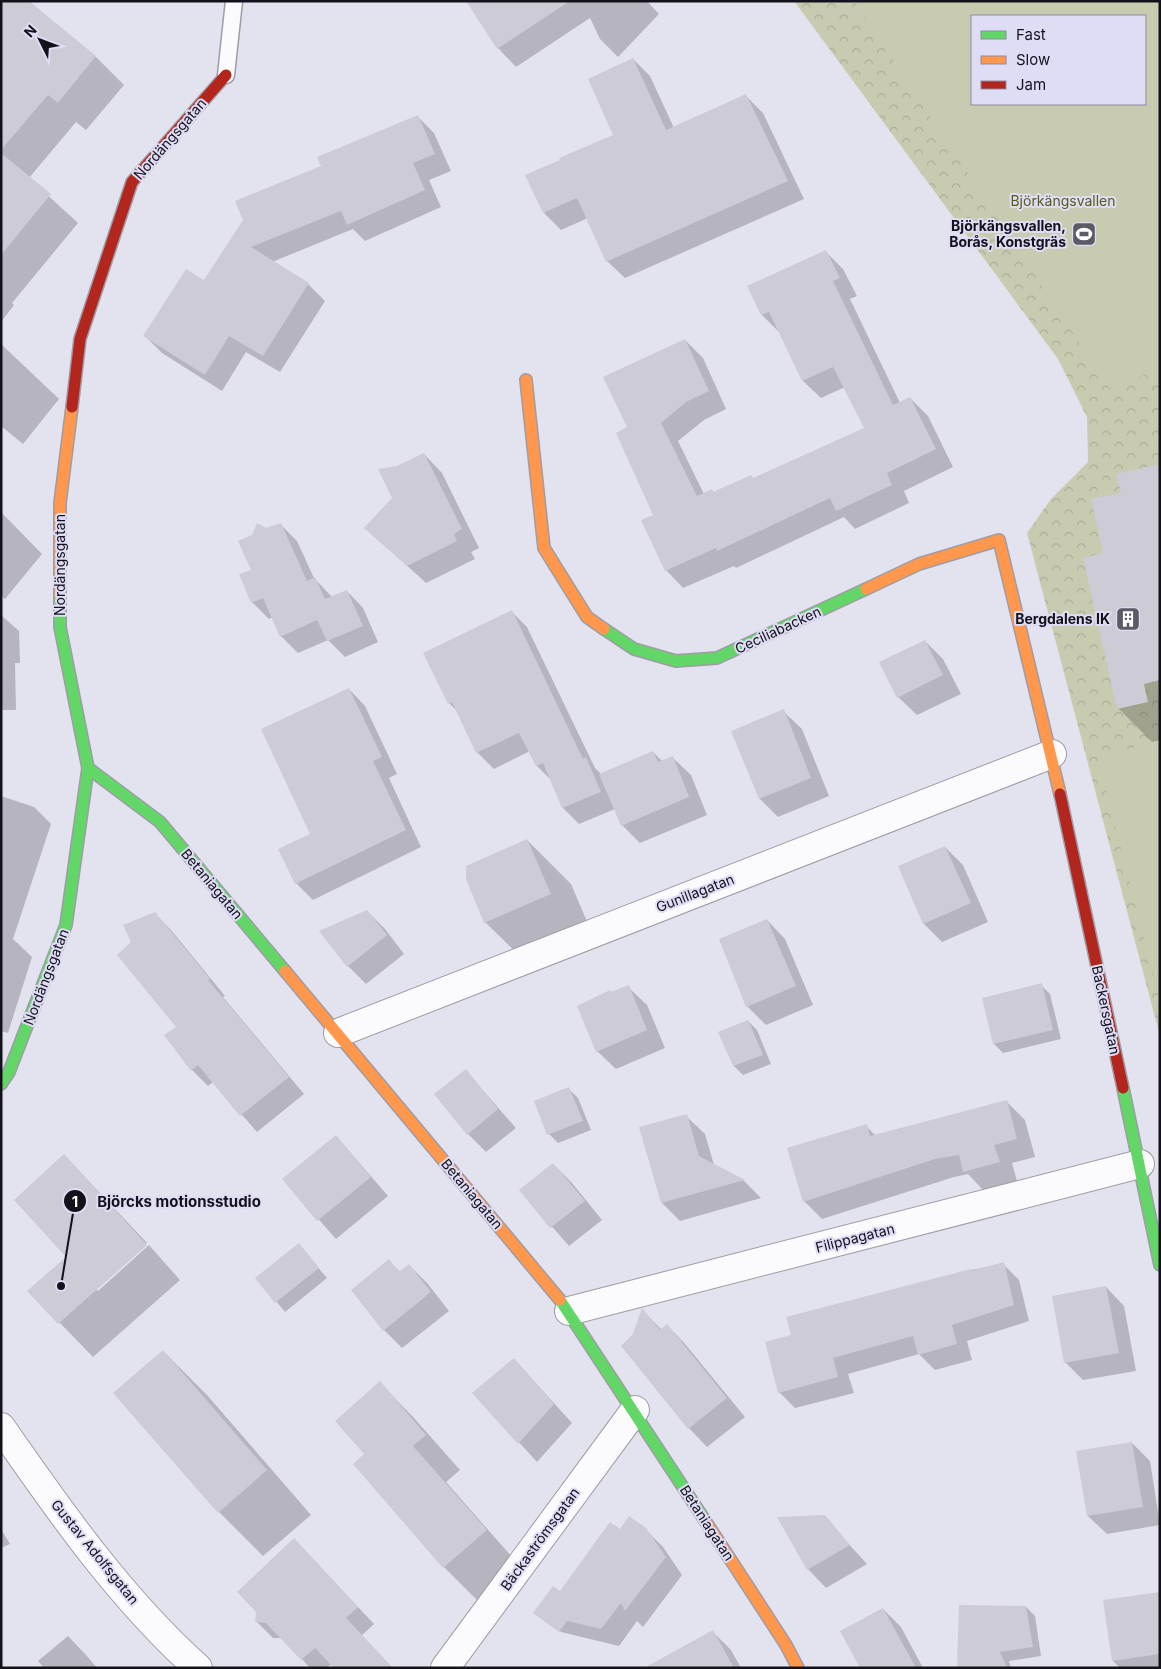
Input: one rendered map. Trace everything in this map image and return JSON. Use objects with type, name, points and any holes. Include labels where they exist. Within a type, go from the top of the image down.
[{"type":"street","name":"Nordängsgatan","points":[[1,1084],[9,1072],[66,925],[88,768],[60,626],[60,503],[80,339],[132,182],[226,75]]},
{"type":"street","name":"Ceciliabacken","points":[[526,380],[544,548],[587,617],[634,649],[676,661],[717,658],[919,564],[999,540],[1052,754]]},
{"type":"street","name":"Gunillagatan","points":[[338,1032],[1052,754]]},
{"type":"street","name":"Backersgatan","points":[[1052,754],[1160,1265]]},
{"type":"street","name":"Betaniagatan","points":[[88,768],[160,822],[338,1032],[569,1311],[786,1645],[798,1668]]},
{"type":"street","name":"Filippagatan","points":[[569,1311],[1140,1164]]},
{"type":"street","name":"Bäckaströmsgatan","points":[[445,1668],[635,1410]]},
{"type":"street","name":"Gustav Adolfsgatan","points":[[1,1428],[63,1516],[129,1596],[198,1668]]},
{"type":"lane","points":[[226,75],[234,1]]},
{"type":"green space","name":"Björkängsvallen","points":[[794,1],[1160,1],[1160,1036],[1027,533],[1051,499],[1088,462],[1087,417],[1058,359]]},
{"type":"green space","name":"Björkängsvallen, Borås, Konstgräs","points":[[854,1],[1160,1],[1160,364],[1114,395]]},
{"type":"green space","points":[[1160,741],[1160,1002],[1098,757]]},
{"type":"building","points":[[1,1],[29,1],[96,56],[58,103],[48,95],[1,150]]},
{"type":"building","points":[[466,1],[570,1],[497,49]]},
{"type":"building","points":[[633,58],[666,130],[746,94],[788,181],[606,262],[577,198],[543,213],[525,175],[613,135],[588,79]]},
{"type":"building","points":[[418,115],[435,154],[413,163],[425,190],[347,225],[341,211],[251,247],[309,283],[263,356],[229,336],[205,375],[143,336],[186,269],[204,280],[243,220],[235,201],[321,166],[317,157]]},
{"type":"building","points":[[1,153],[51,194],[1,255]]},
{"type":"building","points":[[826,250],[840,278],[833,281],[893,405],[910,397],[936,449],[887,473],[892,485],[836,511],[830,498],[717,551],[716,548],[665,571],[641,520],[653,515],[616,433],[627,427],[603,377],[685,339],[709,391],[686,402],[661,423],[697,496],[712,489],[713,492],[751,475],[753,478],[864,428],[833,367],[802,381],[769,312],[761,315],[747,286]]},
{"type":"building","points":[[424,453],[462,529],[454,534],[457,541],[407,566],[364,528],[392,498],[378,469],[397,466]]},
{"type":"building","name":"Bergdalens IK","points":[[1160,464],[1160,680],[1144,684],[1148,702],[1117,709],[1083,558],[1103,553],[1091,499],[1121,493],[1116,474]]},
{"type":"building","points":[[257,523],[266,528],[281,523],[307,581],[315,577],[325,599],[347,590],[363,626],[327,641],[317,620],[280,637],[263,598],[251,603],[239,574],[251,570],[238,541],[252,535]]},
{"type":"building","points":[[512,610],[583,759],[586,757],[601,792],[562,808],[543,763],[536,766],[519,733],[476,753],[452,702],[448,704],[423,653]]},
{"type":"building","points":[[925,640],[943,675],[897,698],[879,662]]},
{"type":"building","points":[[349,688],[382,757],[373,761],[406,830],[295,884],[278,849],[310,834],[261,729]]},
{"type":"building","points":[[784,709],[811,778],[759,799],[731,731]]},
{"type":"building","points":[[653,751],[658,762],[673,756],[689,797],[621,826],[599,774]]},
{"type":"building","points":[[527,839],[551,894],[484,923],[466,879],[466,866]]},
{"type":"building","points":[[945,846],[971,903],[923,924],[898,866]]},
{"type":"building","points":[[367,910],[387,935],[347,967],[319,931]]},
{"type":"building","points":[[155,912],[210,979],[208,980],[289,1077],[240,1116],[198,1065],[191,1071],[164,1035],[176,1027],[117,955],[131,942],[123,925]]},
{"type":"building","points":[[767,919],[796,986],[746,1007],[719,939]]},
{"type":"building","points":[[1042,983],[1053,1030],[993,1044],[982,998]]},
{"type":"building","points":[[629,985],[647,1030],[596,1052],[577,1006],[610,990],[611,992]]},
{"type":"building","points":[[748,1020],[763,1055],[733,1066],[718,1032]]},
{"type":"building","points":[[466,1069],[498,1109],[467,1135],[434,1094]]},
{"type":"building","points":[[569,1087],[583,1121],[547,1135],[534,1101]]},
{"type":"building","points":[[1007,1100],[1017,1139],[994,1145],[1000,1162],[963,1172],[959,1155],[935,1159],[803,1202],[787,1148],[867,1124],[870,1136]]},
{"type":"building","points":[[687,1114],[699,1156],[745,1180],[661,1203],[639,1127]]},
{"type":"building","points":[[336,1135],[371,1177],[317,1221],[282,1179]]},
{"type":"building","points":[[64,1154],[147,1245],[58,1324],[27,1291],[66,1257],[14,1200]]},
{"type":"building","points":[[553,1163],[585,1201],[550,1228],[519,1190]]},
{"type":"building","points":[[299,1243],[319,1268],[275,1303],[255,1278]]},
{"type":"building","points":[[389,1259],[399,1272],[409,1264],[431,1292],[383,1331],[351,1290]]},
{"type":"building","points":[[1004,1262],[1014,1305],[952,1325],[957,1344],[918,1355],[913,1336],[833,1358],[838,1377],[778,1393],[765,1342],[791,1335],[786,1317]]},
{"type":"building","points":[[1106,1286],[1119,1353],[1064,1363],[1052,1296]]},
{"type":"building","points":[[642,1308],[660,1330],[667,1324],[727,1398],[688,1429],[621,1346],[633,1334]]},
{"type":"building","points":[[163,1350],[267,1470],[218,1513],[113,1393]]},
{"type":"building","points":[[514,1358],[554,1404],[518,1444],[472,1393]]},
{"type":"building","points":[[380,1381],[426,1435],[413,1446],[487,1530],[443,1568],[353,1464],[364,1454],[335,1421]]},
{"type":"building","points":[[1132,1442],[1143,1507],[1087,1516],[1076,1451]]},
{"type":"building","points":[[825,1515],[850,1545],[807,1570],[777,1517]]},
{"type":"building","points":[[629,1516],[646,1528],[666,1557],[625,1611],[621,1603],[601,1629],[567,1621],[559,1632],[533,1613],[553,1586],[560,1591],[610,1522],[620,1529]]},
{"type":"building","points":[[294,1538],[358,1607],[346,1618],[393,1668],[334,1668],[315,1648],[301,1660],[266,1623],[255,1622],[256,1612],[237,1592]]},
{"type":"building","points":[[1160,1592],[1160,1654],[1112,1661],[1103,1600]]},
{"type":"building","points":[[959,1605],[1026,1606],[1033,1647],[1000,1652],[1007,1668],[957,1668]]},
{"type":"building","points":[[883,1608],[916,1668],[860,1668],[840,1631]]},
{"type":"building","points":[[713,1630],[734,1668],[644,1668]]},
{"type":"traffic: fast","points":[[604,629],[634,649],[676,661],[717,658],[866,589]]},
{"type":"traffic: fast","points":[[1,1084],[9,1072],[66,925],[88,768],[60,627],[60,596]]},
{"type":"traffic: fast","points":[[88,768],[160,822],[285,971]]},
{"type":"traffic: fast","points":[[1123,1088],[1160,1265]]},
{"type":"traffic: fast","points":[[560,1300],[704,1519]]},
{"type":"traffic: slow","points":[[526,380],[544,548],[587,617],[604,629]]},
{"type":"traffic: slow","points":[[60,596],[60,503],[72,407]]},
{"type":"traffic: slow","points":[[866,589],[919,564],[999,540],[1060,794]]},
{"type":"traffic: slow","points":[[285,971],[560,1300]]},
{"type":"traffic: slow","points":[[704,1519],[786,1645],[798,1668]]},
{"type":"traffic: jam","points":[[72,407],[80,339],[132,182],[226,75]]},
{"type":"traffic: jam","points":[[1060,794],[1123,1088]]},
{"type":"place","name":"Björkängsvallen, Borås, Konstgräs","points":[[1084,234]]},
{"type":"place","name":"Bergdalens IK","points":[[1128,619]]},
{"type":"place","name":"Björcks motionsstudio","points":[[61,1286]]}]
